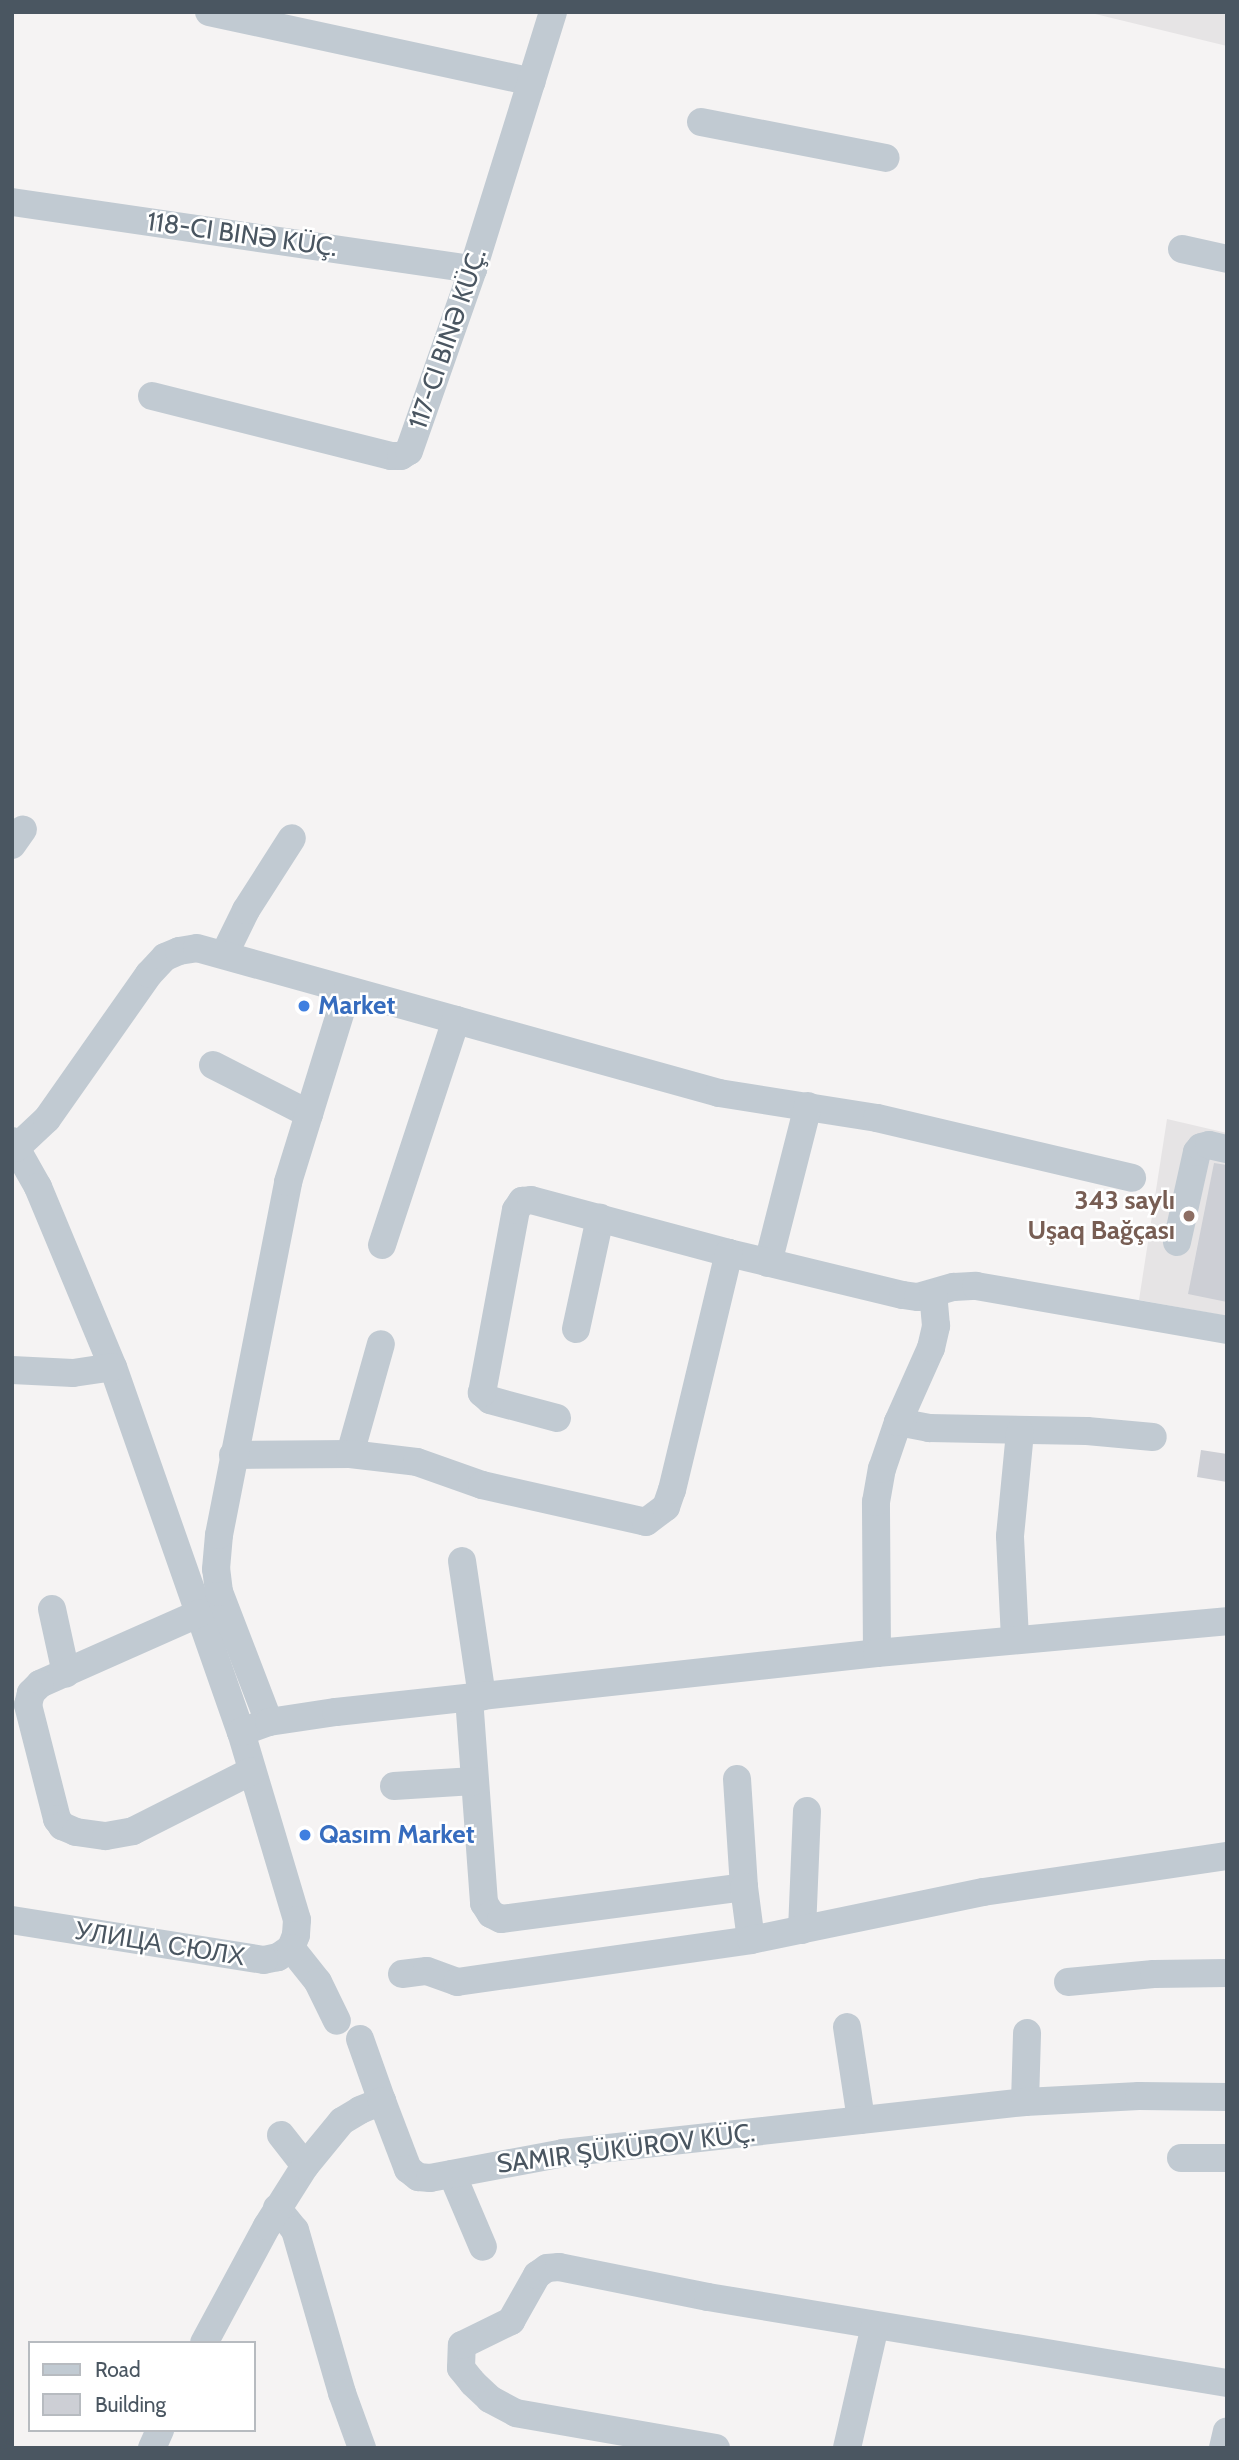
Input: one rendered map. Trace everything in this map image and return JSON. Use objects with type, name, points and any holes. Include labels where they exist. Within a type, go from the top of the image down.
[{"type":"street","points":[[209,12],[320,24],[532,82]]},
{"type":"street","name":"117-CI BINƏ KÜÇ.","points":[[152,396],[401,457],[409,451],[472,269],[553,12]]},
{"type":"street","points":[[701,122],[886,158]]},
{"type":"street","name":"118-CI BINƏ KÜÇ.","points":[[12,202],[472,269]]},
{"type":"street","points":[[1182,249],[1227,259]]},
{"type":"street","points":[[224,955],[246,910],[292,838]]},
{"type":"street","points":[[337,2021],[318,1982],[290,1948],[296,1935],[297,1920],[241,1732],[200,1613],[113,1367],[38,1187],[13,1145],[47,1119],[149,974],[165,957],[179,951],[198,948],[719,1093],[877,1118],[1132,1178]]},
{"type":"street","points":[[270,1722],[219,1592],[216,1569],[233,1455],[276,1233],[347,991]]},
{"type":"street","points":[[382,1245],[456,1020]]},
{"type":"street","points":[[213,1065],[309,1114]]},
{"type":"street","points":[[768,1263],[808,1105]]},
{"type":"street","points":[[1177,1242],[1196,1152],[1209,1145],[1227,1149]]},
{"type":"street","points":[[556,1418],[490,1400],[482,1394],[516,1210],[522,1201],[531,1200],[768,1263],[902,1295],[933,1294],[954,1287],[976,1286],[1227,1330]]},
{"type":"street","points":[[576,1329],[600,1218]]},
{"type":"street","points":[[233,1455],[350,1454],[431,1465],[482,1485],[632,1521],[646,1522],[666,1507],[672,1490],[729,1253]]},
{"type":"street","points":[[877,1653],[876,1502],[882,1469],[898,1422],[931,1348],[936,1326],[933,1294]]},
{"type":"street","points":[[350,1454],[381,1344]]},
{"type":"street","points":[[12,1370],[73,1373],[113,1367]]},
{"type":"street","points":[[898,1422],[929,1428],[1020,1432],[1087,1431],[1153,1437]]},
{"type":"street","points":[[1015,1639],[1010,1536],[1020,1432]]},
{"type":"street","points":[[462,1561],[476,1698],[474,1780],[484,1903],[491,1914],[501,1919],[744,1887]]},
{"type":"street","points":[[52,1609],[66,1673]]},
{"type":"street","points":[[200,1613],[40,1684],[31,1693],[28,1705],[57,1819],[62,1826],[76,1832],[106,1836],[133,1831],[252,1771]]},
{"type":"street","points":[[241,1732],[270,1722],[336,1712],[877,1653],[1227,1621]]},
{"type":"street","points":[[737,1779],[744,1887],[751,1940]]},
{"type":"street","points":[[394,1786],[474,1780]]},
{"type":"street","points":[[802,1930],[807,1811]]},
{"type":"street","points":[[402,1974],[426,1971],[457,1982],[751,1940],[983,1892],[1227,1856]]},
{"type":"street","name":"УЛИЦА СЮЛХ","points":[[12,1920],[246,1959],[264,1960],[278,1957],[290,1948]]},
{"type":"street","points":[[1068,1982],[1154,1974],[1227,1973]]},
{"type":"street","points":[[846,2027],[862,2120]]},
{"type":"street","points":[[1025,2102],[1027,2033]]},
{"type":"street","name":"SAMIR ŞÜKÜROV KÜÇ.","points":[[360,2039],[408,2169],[418,2178],[563,2153],[1025,2102],[1139,2096],[1227,2096]]},
{"type":"street","points":[[205,2341],[277,2208],[305,2166],[342,2121],[382,2101]]},
{"type":"street","points":[[281,2135],[305,2166]]},
{"type":"street","points":[[1181,2158],[1227,2158]]},
{"type":"street","points":[[452,2174],[482,2247]]},
{"type":"street","points":[[277,2208],[295,2230],[342,2393],[362,2448]]},
{"type":"street","points":[[716,2448],[516,2413],[490,2399],[461,2368],[462,2345],[511,2320],[537,2275],[547,2268],[559,2267],[875,2326],[1227,2383]]},
{"type":"street","points":[[847,2448],[875,2326]]},
{"type":"street","points":[[1223,2448],[1227,2431]]},
{"type":"street","points":[[152,2448],[159,2432]]},
{"type":"shaded area","points":[[1087,12],[1227,12],[1227,46]]},
{"type":"shaded area","name":"343 saylı Uşaq Bağçası","points":[[1167,1119],[1227,1133],[1227,1316],[1139,1300]]},
{"type":"building","points":[[1214,1163],[1227,1165],[1227,1302],[1188,1294]]},
{"type":"building","points":[[1201,1450],[1227,1454],[1227,1482],[1197,1477]]},
{"type":"place","name":"Market","points":[[304,1006]]},
{"type":"place","name":"343 saylı Uşaq Bağçası","points":[[1189,1216]]},
{"type":"place","name":"Qasım Market","points":[[305,1835]]}]
